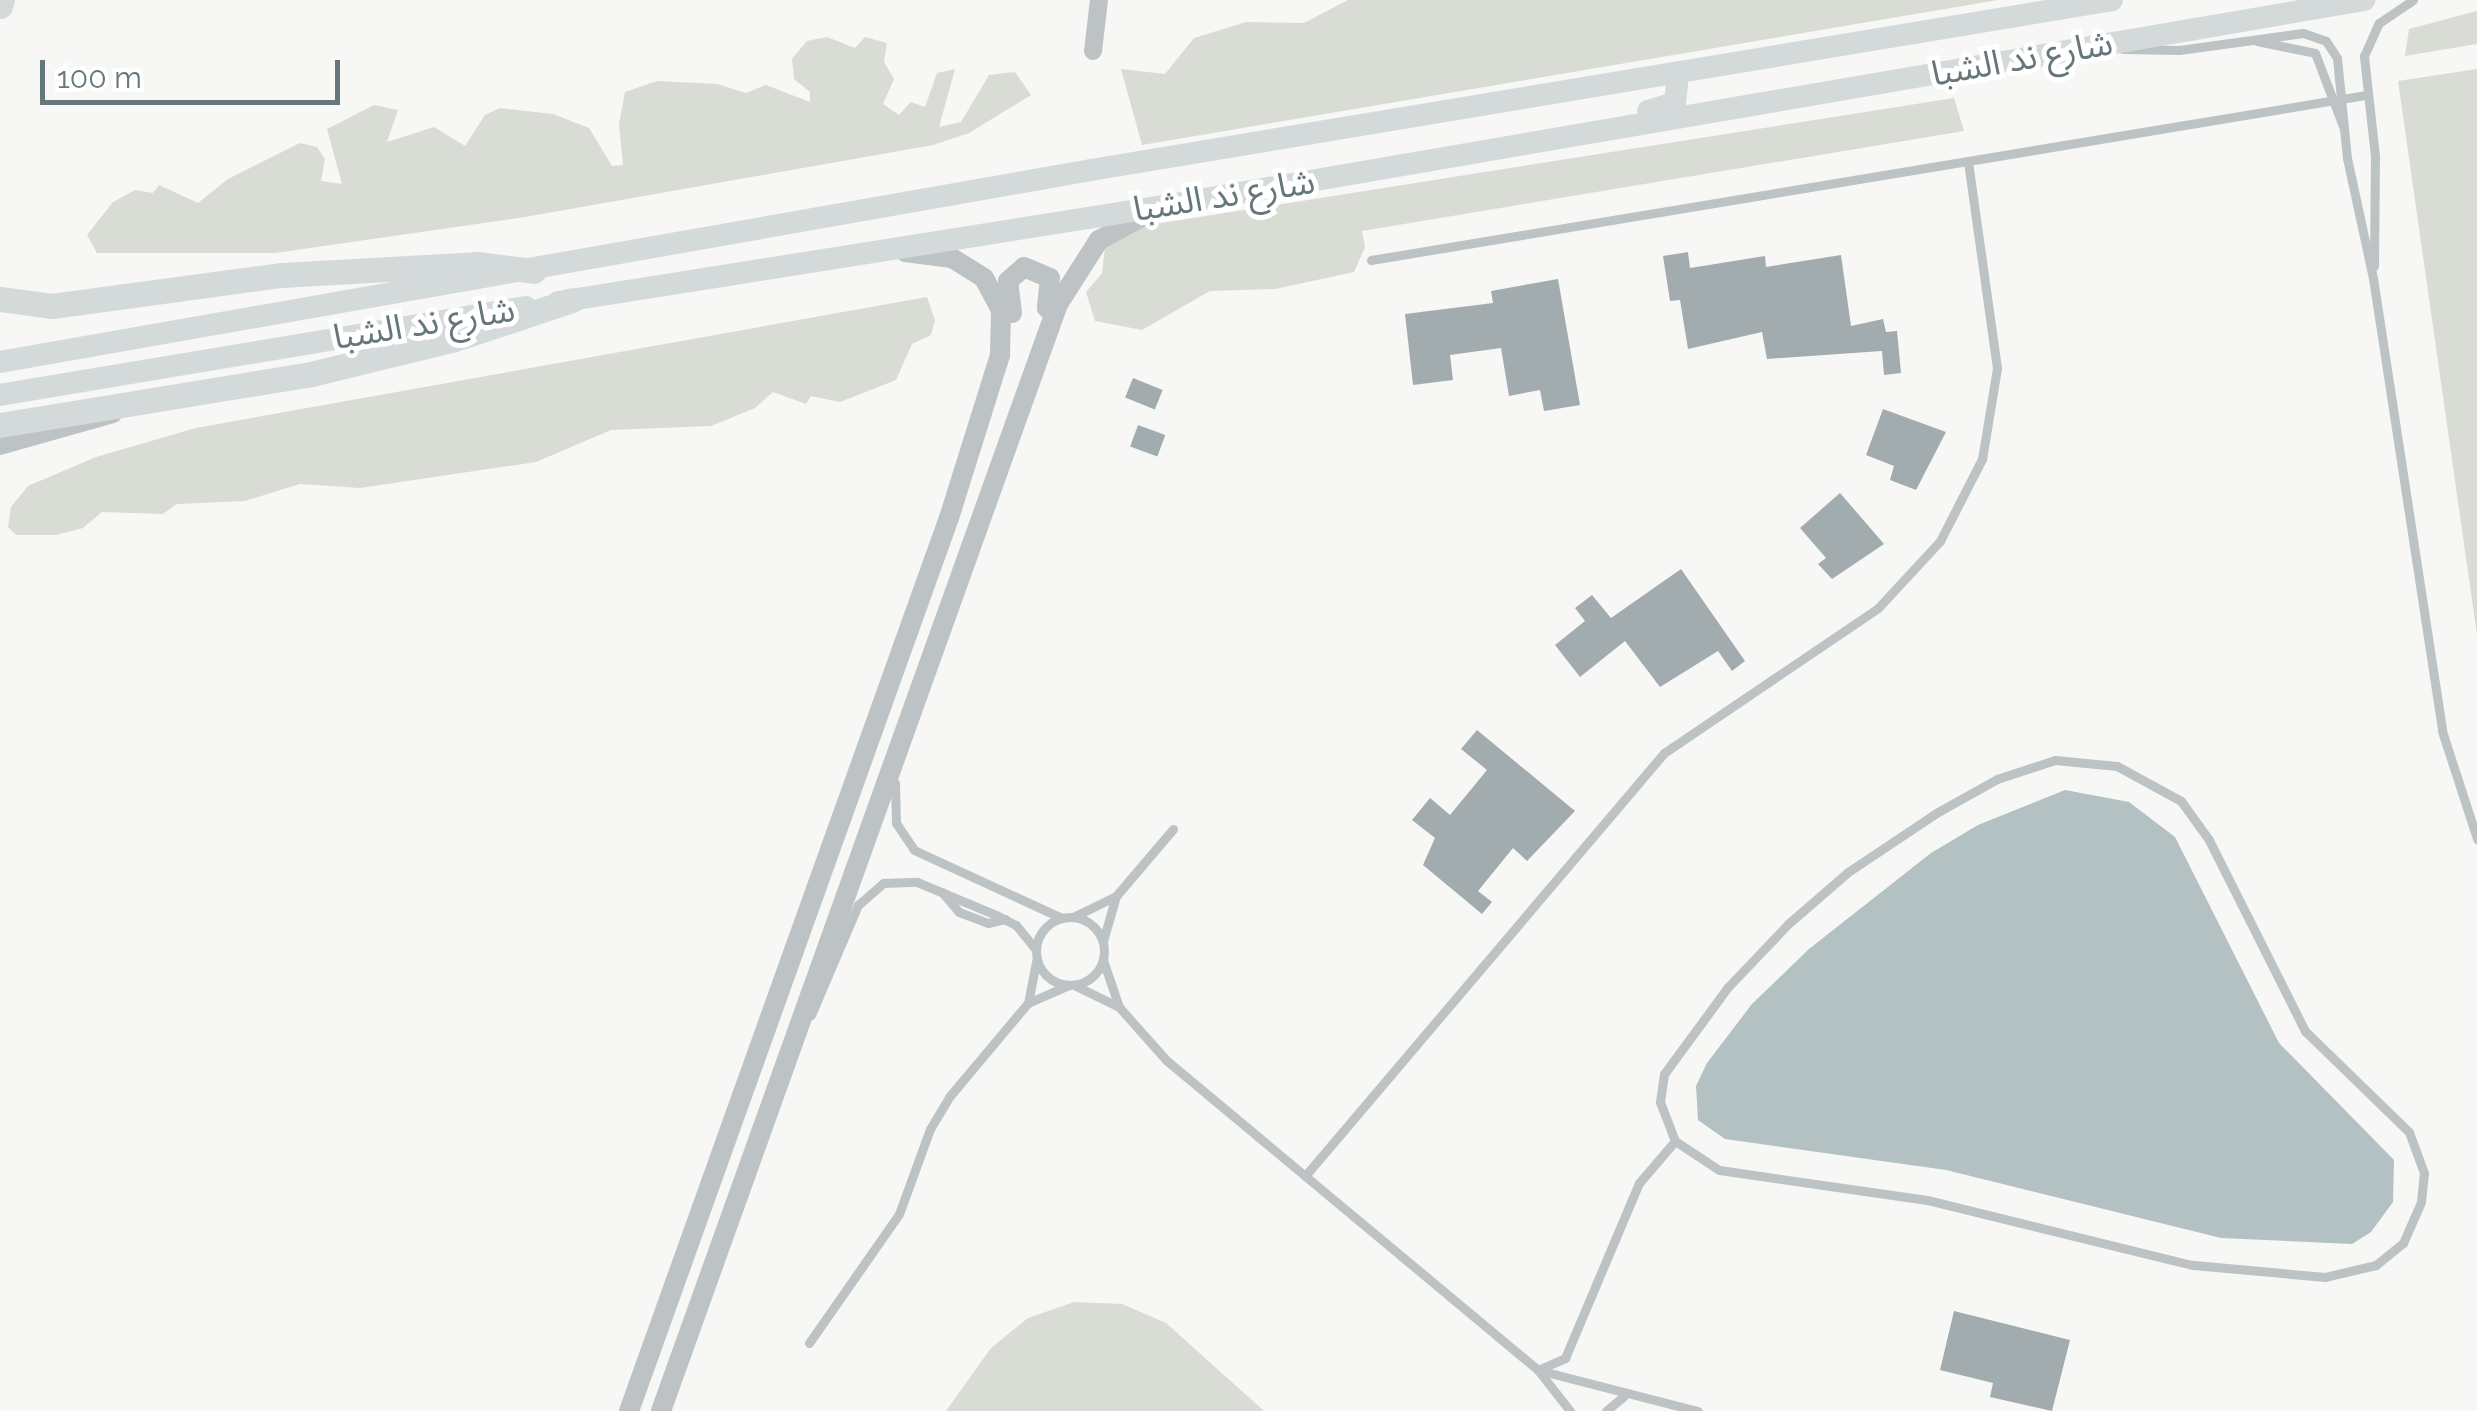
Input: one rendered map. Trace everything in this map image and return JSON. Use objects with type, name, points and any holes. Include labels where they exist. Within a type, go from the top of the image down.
[{"type":"main road","name":"شارع ند الشبا","points":[[0,362],[2112,0]]},
{"type":"main road","name":"شارع ند الشبا","points":[[0,396],[878,248],[1164,206],[2364,0]]},
{"type":"main road","points":[[1616,128],[1625,117],[1675,103],[1678,72]]},
{"type":"main road","points":[[0,299],[52,306],[266,276],[477,264],[534,271]]},
{"type":"main road","points":[[0,424],[397,354],[572,300]]},
{"type":"street","points":[[1093,51],[1098,0]]},
{"type":"street","points":[[661,1411],[1058,304],[1088,252],[1112,230],[1164,206]]},
{"type":"street","points":[[878,248],[961,261],[990,286],[1004,324],[988,399]]},
{"type":"street","points":[[629,1411],[988,399],[1012,344],[1008,281],[1024,267],[1039,268],[1052,292],[1028,364],[1021,411]]},
{"type":"street","points":[[0,445],[84,425],[130,404]]},
{"type":"street","points":[[684,1256],[712,1267]]},
{"type":"lane","points":[[2374,278],[2376,188],[2366,95],[2366,44],[2379,23],[2413,0]]},
{"type":"lane","points":[[2099,44],[2159,52],[2303,33],[2326,41],[2337,58],[2344,98],[2344,129],[2374,278],[2442,731],[2477,839]]},
{"type":"lane","points":[[2254,40],[2315,54],[2344,129]]},
{"type":"lane","points":[[1372,260],[2366,95]]},
{"type":"lane","points":[[1305,1176],[1664,753],[1878,608],[1940,541],[1982,459],[1997,368],[1968,161]]},
{"type":"lane","points":[[898,744],[893,811],[906,842],[1068,918],[1089,922],[1103,942]]},
{"type":"lane","points":[[2074,758],[2140,774],[2192,813],[2292,1010],[2330,1061],[2409,1132],[2425,1188],[2412,1231],[2376,1265],[2343,1276],[2269,1274],[2164,1259],[1853,1186],[1719,1170],[1675,1141],[1660,1102],[1664,1074],[1718,999],[1788,924],[1848,872],[1954,802],[2017,770],[2074,758]]},
{"type":"lane","points":[[1119,1007],[1103,960],[1103,942],[1116,896],[1173,829]]},
{"type":"lane","points":[[798,1027],[818,1004],[864,895],[906,880],[1006,919],[1036,953],[1048,977],[1119,1007],[1185,1077],[1538,1370],[1570,1411]]},
{"type":"lane","points":[[1028,1003],[1036,953],[1047,926],[1116,896]]},
{"type":"lane","points":[[809,1343],[899,1214],[938,1112],[1028,1003],[1089,980],[1103,960]]},
{"type":"lane","points":[[1538,1370],[1565,1358],[1639,1183],[1675,1141]]},
{"type":"lane","points":[[1538,1370],[1624,1396],[1698,1411]]},
{"type":"lane","points":[[1606,1411],[1624,1396]]},
{"type":"shaded area","points":[[1348,0],[1998,0],[1142,145],[1121,69],[1165,74],[1194,38],[1246,22],[1304,23]]},
{"type":"shaded area","points":[[2477,11],[2477,44],[2405,56],[2409,29]]},
{"type":"shaded area","points":[[827,37],[855,48],[865,37],[887,43],[884,62],[894,79],[883,104],[899,115],[911,102],[925,107],[937,73],[955,69],[939,127],[961,122],[989,75],[1015,72],[1031,95],[969,133],[933,145],[525,217],[275,253],[97,253],[87,235],[113,202],[135,190],[153,193],[159,185],[198,203],[228,179],[300,143],[317,147],[325,159],[321,181],[342,184],[327,129],[374,105],[398,110],[387,142],[434,127],[465,146],[485,115],[500,108],[553,114],[589,128],[612,166],[623,165],[619,124],[625,92],[657,81],[717,84],[746,93],[766,85],[810,102],[810,92],[794,79],[792,59],[807,41]]},
{"type":"shaded area","points":[[2477,69],[2477,635],[2398,81]]},
{"type":"shaded area","points":[[1954,98],[1964,131],[1362,231],[1365,247],[1354,272],[1275,289],[1210,291],[1142,330],[1095,321],[1086,292],[1102,273],[1105,248],[1115,237],[1149,225]]},
{"type":"shaded area","points":[[927,297],[935,320],[931,335],[912,344],[896,380],[840,402],[811,396],[806,404],[773,392],[755,408],[711,426],[611,430],[536,462],[360,488],[300,484],[245,501],[177,504],[163,514],[102,512],[83,528],[56,535],[16,535],[8,527],[11,507],[28,486],[96,457],[196,428]]},
{"type":"shaded area","points":[[2065,790],[2129,802],[2175,837],[2279,1043],[2394,1160],[2393,1202],[2371,1232],[2352,1244],[2221,1238],[1946,1170],[1725,1139],[1698,1120],[1696,1086],[1707,1063],[1752,1004],[1809,949],[1931,853],[1978,825]]},
{"type":"shaded area","points":[[1074,1302],[1122,1304],[1166,1323],[1264,1411],[946,1411],[991,1348],[1028,1318]]},
{"type":"building","points":[[1688,252],[1690,268],[1765,256],[1766,267],[1841,255],[1851,326],[1883,319],[1886,332],[1897,331],[1901,373],[1884,375],[1882,351],[1767,359],[1762,332],[1688,349],[1680,300],[1670,301],[1663,256]]},
{"type":"building","points":[[1558,279],[1580,405],[1544,411],[1540,390],[1509,396],[1501,348],[1450,355],[1453,380],[1413,385],[1405,314],[1493,303],[1491,291]]},
{"type":"building","points":[[1133,378],[1163,390],[1155,409],[1125,397]]},
{"type":"building","points":[[1883,409],[1946,432],[1916,490],[1890,480],[1894,466],[1866,455]]},
{"type":"building","points":[[1138,425],[1165,435],[1157,457],[1130,447]]},
{"type":"building","points":[[1840,493],[1884,544],[1832,579],[1818,564],[1826,558],[1800,528]]},
{"type":"building","points":[[1681,569],[1745,661],[1732,671],[1718,651],[1660,687],[1625,641],[1580,677],[1555,645],[1585,621],[1575,608],[1592,595],[1611,618]]},
{"type":"building","points":[[1477,730],[1575,811],[1527,861],[1513,848],[1478,891],[1492,902],[1482,914],[1423,865],[1435,838],[1412,820],[1430,798],[1450,815],[1487,770],[1461,749]]},
{"type":"building","points":[[1954,1311],[2070,1340],[2052,1411],[1990,1397],[1993,1383],[1940,1370]]}]
